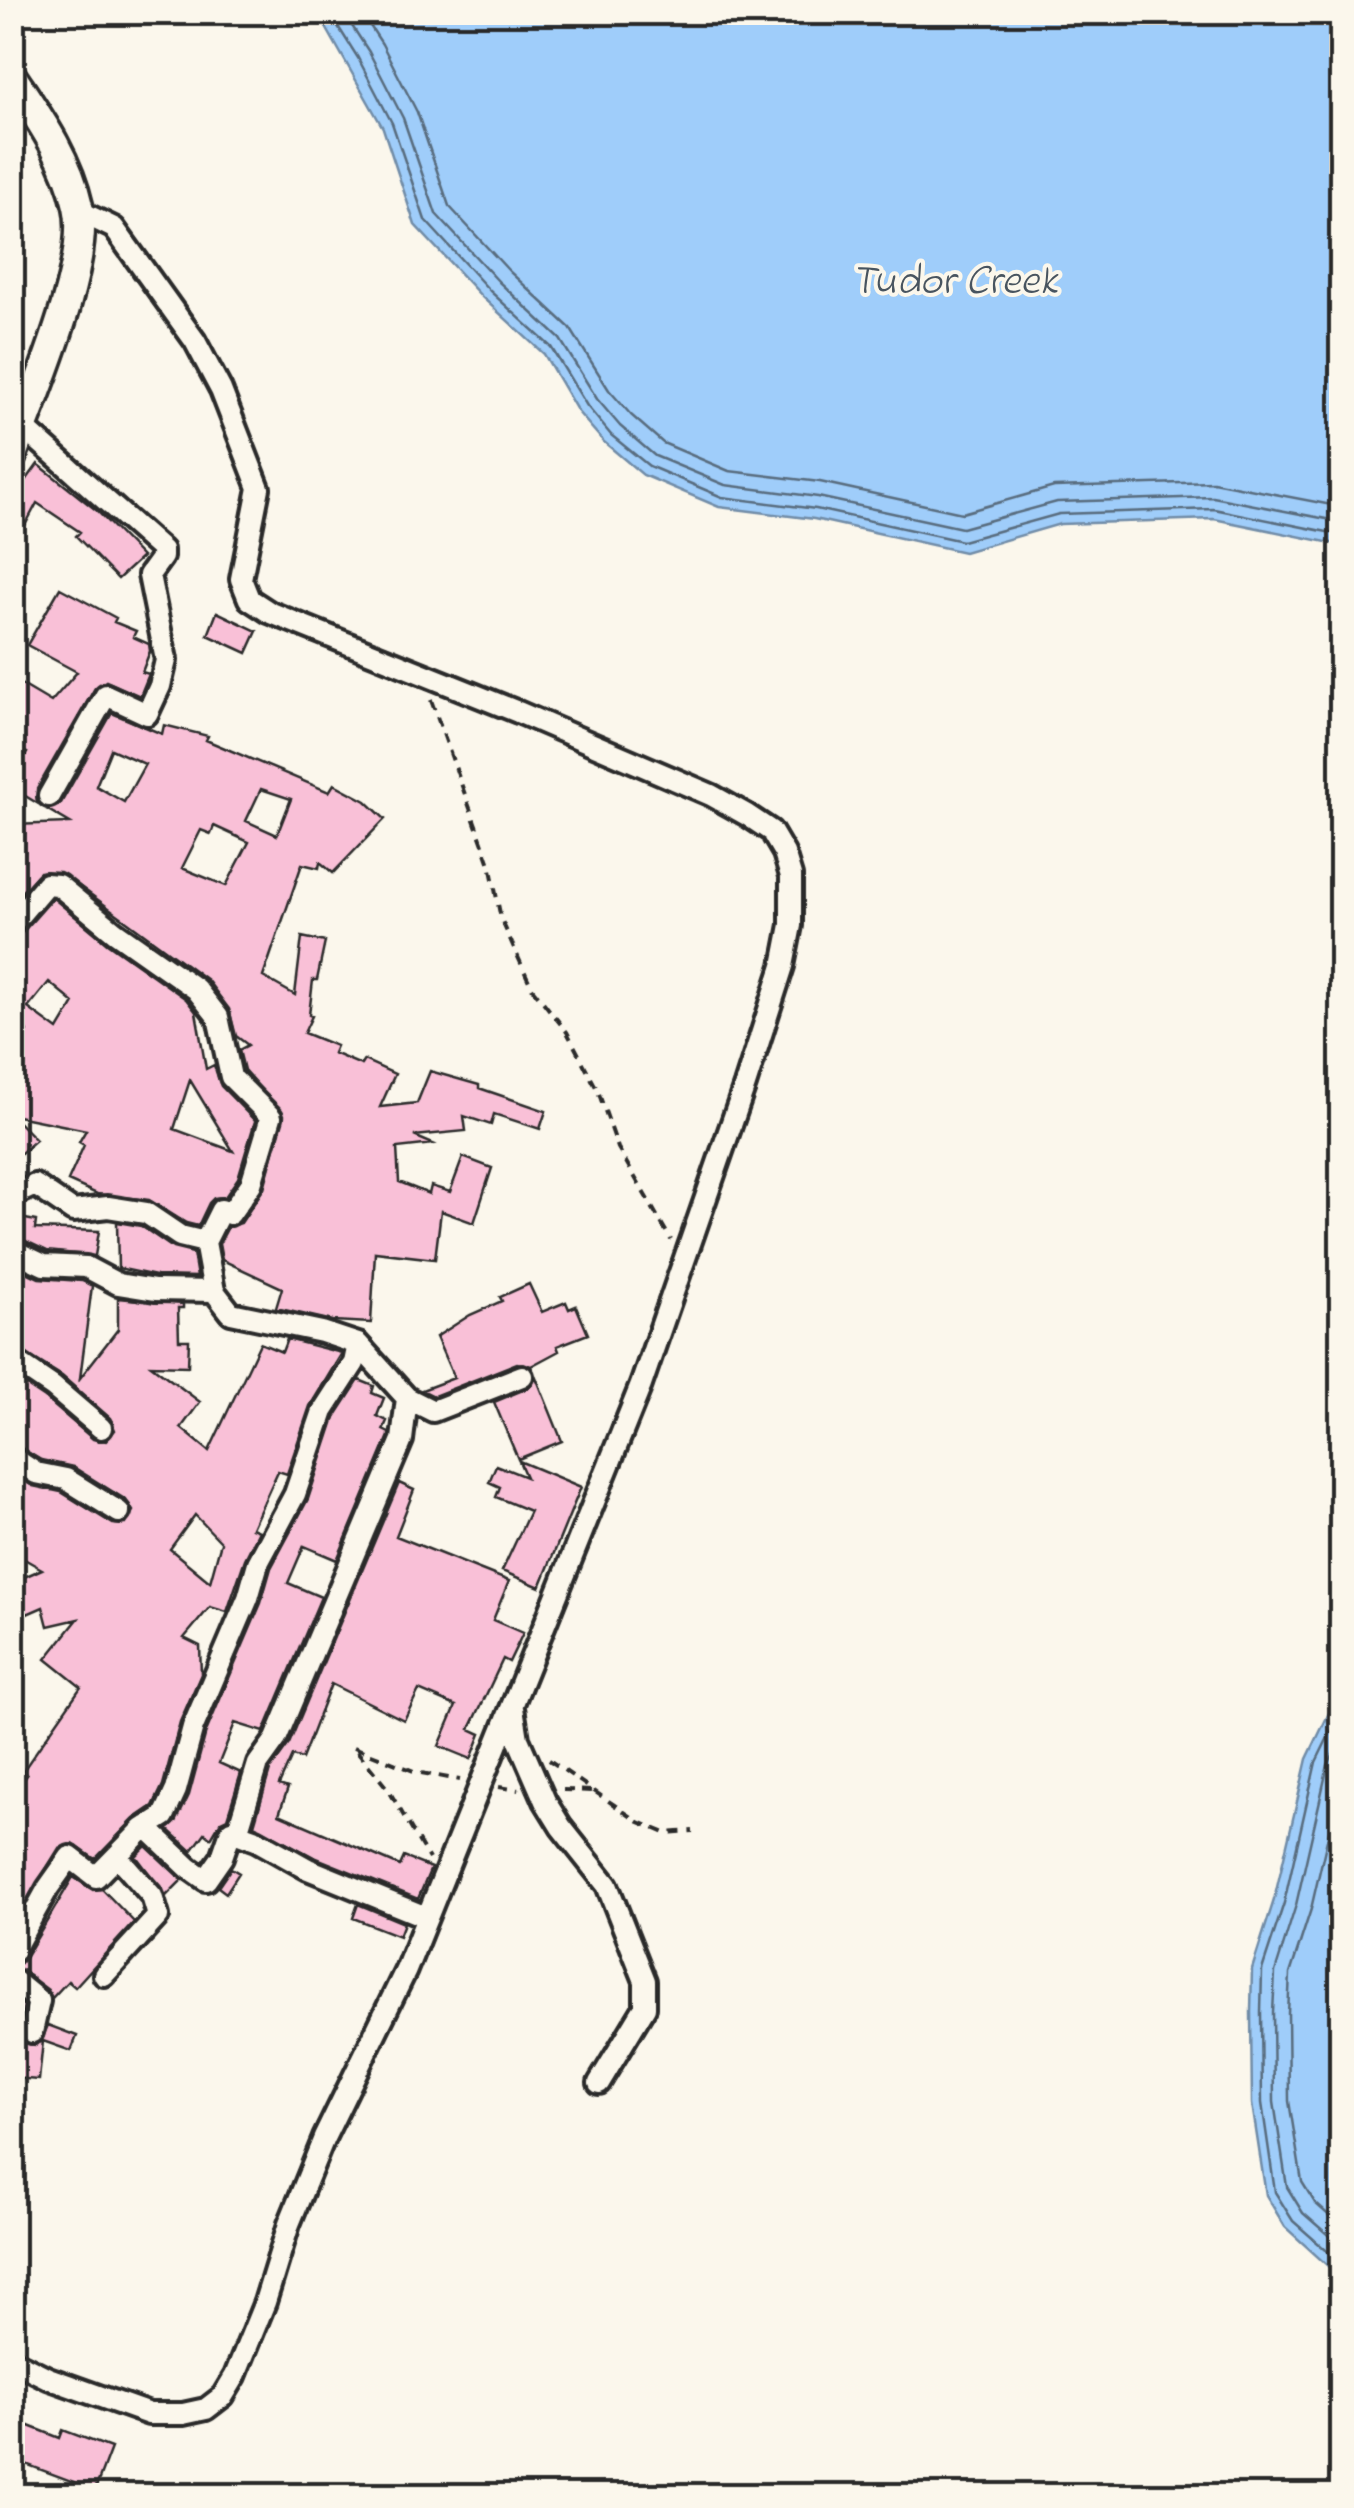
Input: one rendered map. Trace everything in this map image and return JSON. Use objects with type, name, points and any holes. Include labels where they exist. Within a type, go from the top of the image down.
[{"type":"main road","points":[[12,77],[61,157],[80,211],[75,268],[59,326],[12,455]]},
{"type":"street","points":[[12,2360],[48,2378],[148,2414],[183,2414],[206,2409],[224,2396],[265,2302],[289,2224],[324,2138],[406,1970],[604,1481],[684,1262],[782,966],[791,925],[791,876],[784,853],[770,830],[712,796],[421,672],[345,645],[260,608],[249,599],[241,580],[259,488],[222,390],[195,341],[114,228],[80,211]]},
{"type":"street","points":[[23,426],[162,550],[150,576],[166,660],[148,714],[106,695],[49,796]]},
{"type":"street","points":[[12,924],[46,884],[58,885],[115,932],[196,989],[218,1018],[232,1077],[270,1117],[251,1184],[230,1214],[222,1210],[205,1242],[214,1291],[231,1313],[322,1332],[358,1344],[407,1398],[433,1412],[522,1376]]},
{"type":"street","points":[[12,1196],[34,1185],[73,1211],[108,1207],[146,1213],[180,1236],[205,1242]]},
{"type":"street","points":[[12,1250],[44,1265],[86,1267],[118,1284],[155,1290],[214,1291]]},
{"type":"street","points":[[12,1954],[70,1857],[96,1877],[146,1827],[164,1816],[176,1790],[193,1727],[248,1598],[258,1563],[295,1494],[323,1411],[354,1363],[358,1344]]},
{"type":"street","points":[[12,1359],[101,1428]]},
{"type":"street","points":[[236,1833],[258,1764],[276,1738],[402,1440],[407,1398]]},
{"type":"street","points":[[12,1457],[36,1474],[66,1479],[119,1512]]},
{"type":"street","points":[[513,1701],[518,1740],[545,1801],[560,1827],[608,1885],[645,1981],[645,2007],[599,2083]]},
{"type":"street","points":[[146,1827],[206,1880],[222,1857],[232,1831],[308,1869],[426,1917]]},
{"type":"street","points":[[104,1975],[158,1916],[152,1896],[117,1856]]},
{"type":"street","points":[[12,1979],[39,2001],[32,2032]]},
{"type":"path","points":[[421,672],[490,864],[501,920],[532,988],[567,1032],[598,1091],[618,1148],[684,1262]]},
{"type":"path","points":[[354,1747],[388,1789],[440,1883]]},
{"type":"path","points":[[540,1752],[640,1822],[665,1833],[693,1831]]},
{"type":"water","name":"Tudor Creek","points":[[318,13],[1341,13],[1341,545],[1214,519],[1060,524],[964,552],[814,519],[719,507],[643,475],[604,442],[578,412],[544,354],[483,298],[415,225],[383,128]]},
{"type":"water","points":[[1341,1688],[1341,2278],[1285,2227],[1266,2195],[1252,2104],[1251,2012],[1252,1969],[1274,1900],[1307,1759]]},
{"type":"building","points":[[38,464],[96,510],[142,557],[118,579],[76,536],[80,532],[37,503],[12,550],[12,500]]},
{"type":"building","points":[[60,588],[116,618],[114,622],[136,631],[133,637],[149,644],[142,672],[149,674],[140,696],[106,681],[95,688],[37,789],[37,803],[12,788],[12,776],[27,753],[12,746],[12,679],[51,702],[77,672],[27,645]]},
{"type":"building","points":[[217,612],[257,631],[247,653],[208,635]]},
{"type":"building","points":[[112,713],[162,734],[164,725],[208,736],[206,740],[329,792],[334,784],[366,801],[385,819],[333,873],[320,862],[319,868],[302,864],[263,977],[295,995],[302,937],[325,942],[317,980],[313,980],[309,1015],[312,1016],[304,1033],[336,1046],[333,1053],[361,1065],[364,1060],[395,1074],[380,1107],[417,1103],[430,1071],[546,1111],[540,1129],[494,1114],[491,1125],[464,1116],[466,1131],[414,1136],[433,1144],[397,1148],[399,1182],[429,1194],[431,1186],[450,1192],[463,1157],[492,1168],[474,1223],[441,1211],[435,1259],[375,1252],[371,1323],[333,1321],[276,1308],[282,1288],[222,1260],[219,1244],[228,1227],[241,1223],[264,1188],[284,1115],[244,1070],[239,1050],[248,1045],[236,1036],[229,1009],[207,980],[60,872],[40,872],[12,902],[12,825],[70,823],[48,810],[61,803]],"holes":[[[111,749],[145,764],[124,802],[96,786]],[[261,789],[291,799],[277,835],[246,821]],[[214,826],[249,842],[226,886],[182,868],[201,830],[211,834]]]},
{"type":"building","points":[[53,898],[107,943],[186,999],[196,1012],[206,1069],[214,1065],[221,1086],[255,1121],[238,1178],[225,1197],[209,1203],[198,1226],[149,1200],[97,1194],[68,1181],[84,1145],[79,1142],[86,1130],[12,1115],[12,1059],[27,1031],[17,1023],[12,1029],[12,937],[22,933]],"holes":[[[49,982],[74,1003],[58,1030],[28,1008]],[[190,1080],[233,1151],[174,1129]]]},
{"type":"building","points":[[12,1115],[36,1140],[12,1161]]},
{"type":"building","points":[[20,1218],[36,1221],[35,1229],[99,1231],[95,1256],[47,1251],[17,1237]]},
{"type":"building","points":[[117,1222],[141,1226],[173,1248],[193,1253],[197,1277],[156,1276],[118,1268]]},
{"type":"building","points":[[14,1266],[39,1278],[82,1281],[92,1286],[80,1378],[118,1329],[118,1298],[183,1304],[183,1308],[178,1308],[179,1340],[189,1340],[188,1366],[151,1365],[200,1402],[181,1428],[209,1451],[260,1343],[282,1352],[287,1339],[342,1353],[310,1406],[287,1474],[278,1471],[252,1528],[259,1531],[227,1612],[210,1607],[184,1638],[200,1646],[201,1674],[180,1722],[163,1785],[153,1806],[134,1819],[95,1859],[73,1844],[59,1848],[12,1924],[12,1795],[27,1775],[22,1772],[81,1687],[46,1659],[78,1619],[48,1626],[43,1607],[27,1614],[13,1582],[42,1569],[12,1552],[12,1474],[33,1486],[61,1492],[113,1524],[126,1524],[133,1511],[126,1500],[73,1467],[41,1460],[12,1443],[12,1376],[93,1439],[106,1441],[115,1430],[110,1418],[62,1376],[12,1345]],"holes":[[[195,1515],[221,1542],[210,1582],[170,1549]]]},
{"type":"building","points":[[529,1284],[542,1312],[566,1302],[569,1309],[576,1306],[588,1334],[557,1346],[559,1351],[531,1366],[517,1363],[434,1396],[422,1390],[454,1378],[436,1337],[470,1315],[502,1301],[500,1297]]},
{"type":"building","points":[[536,1377],[562,1441],[518,1459],[494,1402],[528,1388]]},
{"type":"building","points":[[359,1380],[374,1386],[372,1393],[384,1398],[377,1416],[387,1421],[383,1430],[389,1436],[337,1560],[304,1546],[288,1583],[321,1597],[264,1732],[235,1723],[219,1763],[241,1773],[227,1818],[211,1838],[205,1833],[192,1851],[168,1829],[176,1822],[189,1795],[206,1732],[261,1603],[271,1568],[308,1499],[335,1417]]},
{"type":"building","points":[[519,1461],[581,1487],[540,1587],[502,1571],[530,1511],[496,1497],[500,1487],[489,1482],[496,1465],[526,1477]]},
{"type":"building","points":[[399,1483],[414,1490],[396,1536],[509,1581],[493,1620],[523,1633],[509,1662],[503,1659],[470,1729],[481,1734],[471,1759],[439,1746],[456,1706],[419,1690],[404,1720],[331,1684],[302,1759],[292,1756],[279,1785],[288,1788],[279,1814],[400,1866],[404,1857],[431,1868],[418,1899],[314,1857],[254,1825],[270,1770],[289,1744]]},
{"type":"building","points":[[146,1846],[182,1880],[166,1896],[136,1856]]},
{"type":"building","points":[[231,1868],[239,1873],[226,1893],[218,1887]]},
{"type":"building","points":[[73,1877],[93,1890],[102,1889],[134,1922],[75,1987],[68,1981],[52,1998],[48,1990],[16,1966],[24,1960]]},
{"type":"building","points":[[358,1904],[404,1923],[399,1936],[353,1918]]},
{"type":"building","points":[[12,1997],[24,2006],[18,2030],[23,2043],[41,2042],[48,2025],[77,2036],[71,2051],[43,2041],[39,2080],[12,2078]]},
{"type":"building","points":[[12,2419],[60,2438],[63,2430],[111,2448],[95,2490],[12,2459]]}]
